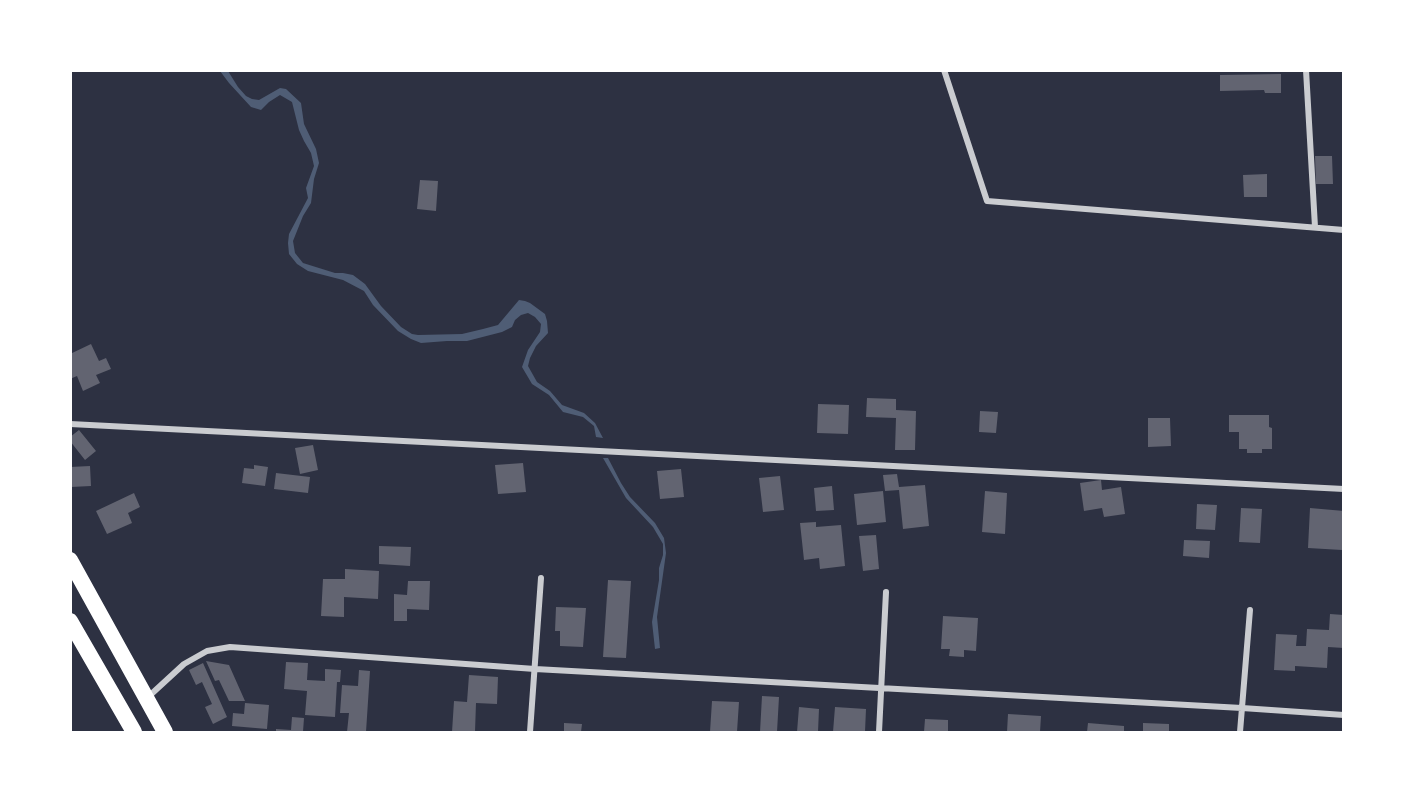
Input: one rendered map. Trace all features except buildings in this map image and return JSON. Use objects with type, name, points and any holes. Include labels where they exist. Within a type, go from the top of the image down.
[{"type":"highway","points":[[70,560],[165,732]]},
{"type":"highway","points":[[70,621],[134,732]]},
{"type":"street","points":[[944,70],[987,201],[1344,230]]},
{"type":"street","points":[[1306,70],[1315,227]]},
{"type":"street","points":[[70,424],[1344,489]]},
{"type":"street","points":[[530,732],[541,578]]},
{"type":"street","points":[[879,732],[886,592]]},
{"type":"street","points":[[1240,732],[1250,610]]},
{"type":"street","points":[[146,698],[184,664],[207,651],[230,647],[535,669],[1344,715]]},
{"type":"water","points":[[220,71],[228,71],[238,87],[252,99],[259,100],[280,88],[286,89],[301,103],[304,124],[316,149],[319,163],[311,203],[293,241],[295,253],[303,263],[335,273],[353,275],[365,284],[381,306],[401,327],[412,334],[462,334],[483,329],[498,325],[519,300],[530,303],[545,314],[548,333],[536,346],[528,366],[537,382],[550,391],[562,405],[584,413],[595,423],[603,438],[596,437],[594,426],[583,417],[563,412],[549,395],[532,384],[522,367],[528,350],[540,332],[541,324],[528,313],[521,315],[512,327],[502,332],[467,341],[421,343],[398,331],[373,305],[364,291],[343,280],[308,271],[297,264],[289,254],[289,234],[308,198],[306,188],[314,166],[311,153],[299,130],[292,102],[280,95],[261,110],[251,107]]},
{"type":"water","points":[[603,458],[608,458],[630,497],[655,523],[664,538],[666,553],[657,617],[660,648],[655,649],[652,622],[663,544],[653,527],[626,498]]}]
